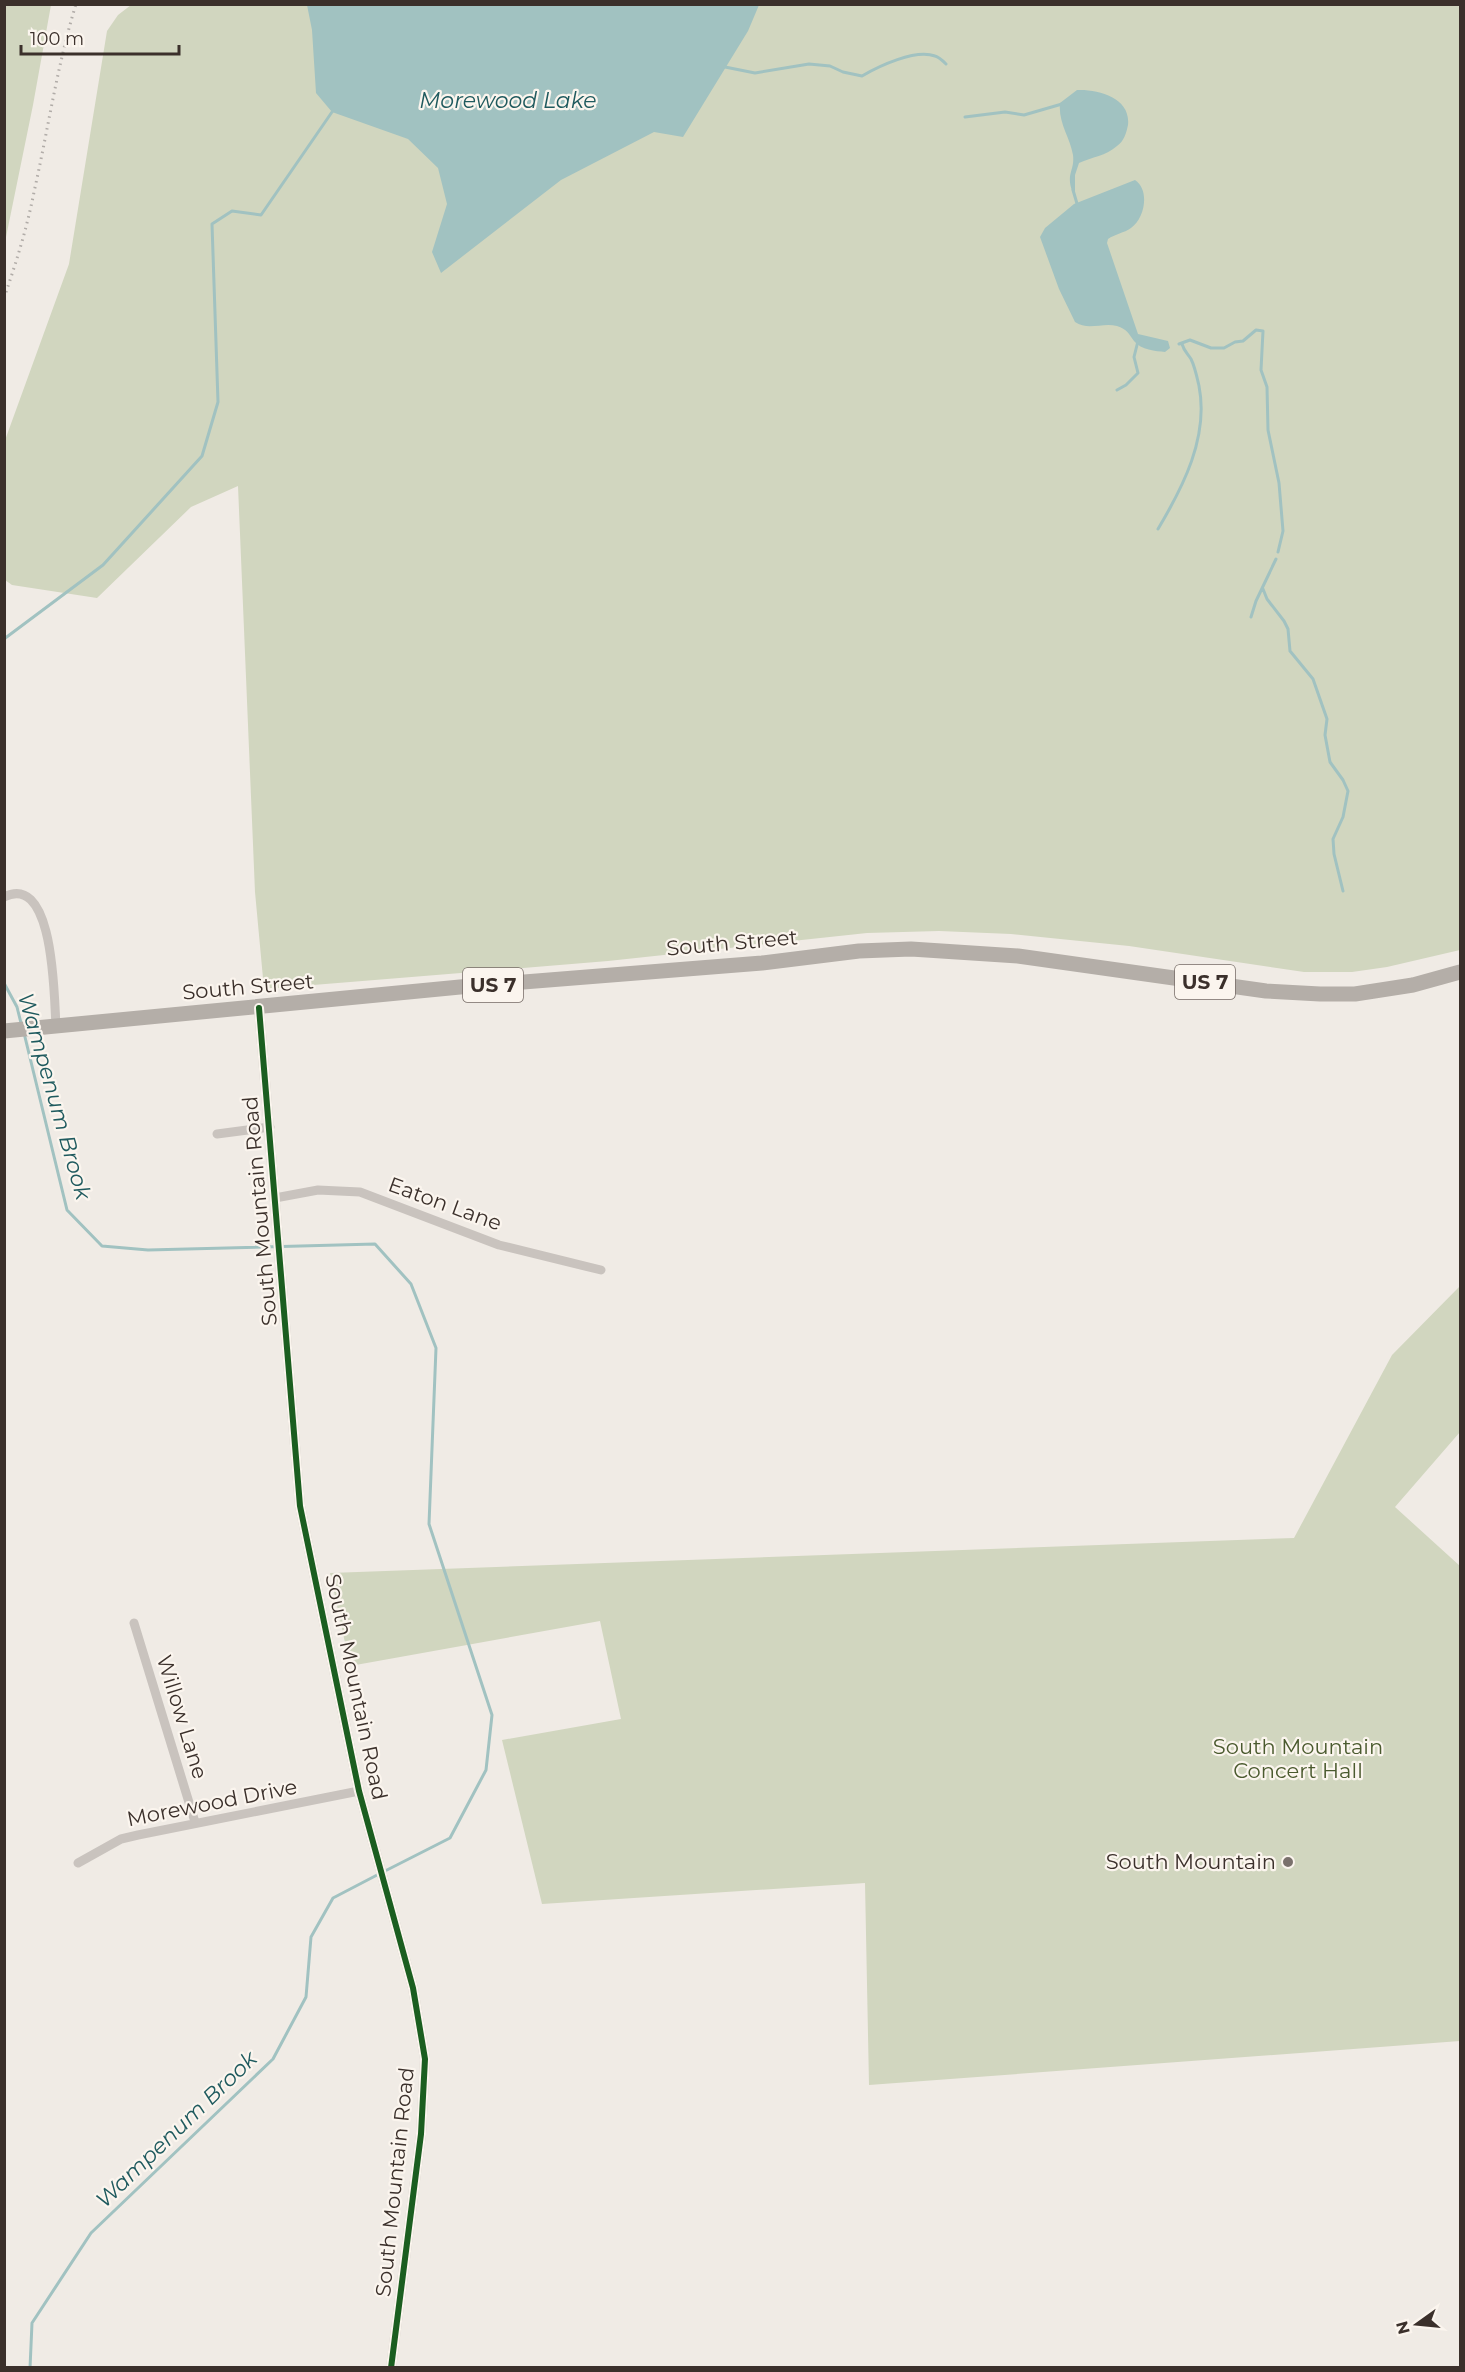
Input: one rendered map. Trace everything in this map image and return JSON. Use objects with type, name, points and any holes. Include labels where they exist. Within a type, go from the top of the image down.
[{"type":"highway","name":"South Street","points":[[17,1030],[460,987],[762,963],[859,951],[901,950],[1037,958],[1266,990],[1320,994],[1355,994],[1413,985],[1461,972]]},
{"type":"street","points":[[4,897],[17,893],[27,896],[35,903],[43,917],[49,944],[56,1026]]},
{"type":"street","name":"South Mountain Road","points":[[259,1008],[300,1506],[360,1791],[413,1988],[425,2059],[421,2134],[391,2367]]},
{"type":"street","points":[[217,1134],[270,1127]]},
{"type":"street","name":"Eaton Lane","points":[[275,1198],[318,1190],[360,1192],[500,1245],[601,1270]]},
{"type":"street","name":"Willow Lane","points":[[134,1623],[195,1822]]},
{"type":"street","name":"Morewood Drive","points":[[78,1863],[121,1839],[195,1822],[360,1791]]},
{"type":"green space","points":[[5,4],[51,5],[5,242]]},
{"type":"green space","points":[[131,5],[1460,5],[1460,950],[1387,967],[1352,972],[1304,972],[1129,946],[1011,934],[939,931],[867,933],[608,961],[264,989],[255,892],[238,486],[191,507],[97,598],[12,585],[5,580],[4,443],[69,264],[107,31],[118,15]]},
{"type":"green space","name":"South Mountain Concert Hall","points":[[1460,1286],[1460,1432],[1395,1507],[1460,1566],[1460,2041],[869,2085],[865,1883],[542,1904],[502,1740],[621,1719],[600,1621],[350,1666],[330,1573],[1294,1538],[1392,1355]]},
{"type":"water","name":"Morewood Lake","points":[[307,4],[759,5],[748,31],[683,137],[654,132],[561,180],[441,273],[432,252],[447,204],[438,168],[408,139],[332,112],[316,93],[312,30]]},
{"type":"water","points":[[1077,90],[1095,91],[1112,97],[1124,108],[1128,116],[1128,125],[1123,140],[1113,149],[1079,163],[1073,193],[1070,177],[1073,155],[1062,123],[1060,103]]},
{"type":"water","points":[[1135,180],[1143,190],[1144,197],[1140,218],[1131,228],[1108,239],[1107,243],[1138,334],[1168,341],[1170,348],[1165,352],[1141,346],[1125,330],[1117,326],[1085,326],[1075,322],[1059,289],[1040,237],[1045,228],[1074,204]]},
{"type":"waterway","points":[[725,67],[755,73],[809,64],[830,66],[843,72],[862,76],[887,63],[918,55],[935,56],[946,64]]},
{"type":"waterway","points":[[965,117],[1005,112],[1024,115],[1062,104]]},
{"type":"waterway","name":"Wampenum Brook","points":[[4,639],[103,565],[202,456],[218,402],[212,224],[232,211],[261,215],[332,112]]},
{"type":"waterway","points":[[1073,190],[1078,207]]},
{"type":"waterway","points":[[1179,344],[1190,340],[1211,348],[1224,348],[1235,342],[1243,341],[1256,330],[1263,331],[1261,370],[1267,387],[1268,430],[1279,483],[1283,531],[1278,552]]},
{"type":"waterway","points":[[1117,390],[1138,373],[1134,357],[1138,341]]},
{"type":"waterway","points":[[1158,529],[1185,479],[1197,443],[1200,424],[1199,386],[1191,359],[1182,344]]},
{"type":"waterway","points":[[1251,617],[1276,559]]},
{"type":"waterway","points":[[1263,589],[1267,599],[1288,629],[1290,651],[1313,679],[1327,719],[1325,735],[1330,762],[1348,791],[1343,817],[1333,839],[1334,854],[1343,891]]},
{"type":"waterway","name":"Wampenum Brook","points":[[4,983],[17,1007],[21,1023]]},
{"type":"waterway","name":"Wampenum Brook","points":[[24,1033],[67,1210],[102,1246],[148,1250],[375,1244],[411,1284],[436,1348],[429,1524],[492,1715],[486,1770],[450,1838],[385,1871]]},
{"type":"waterway","name":"Wampenum Brook","points":[[30,2368],[32,2323],[91,2233],[273,2059],[306,1997],[311,1937],[333,1898],[379,1874]]},
{"type":"railway","points":[[4,298],[28,219],[58,74],[76,4]]},
{"type":"cycle path","points":[[259,1008],[300,1506],[359,1791],[413,1988],[425,2059],[421,2134],[391,2368]]},
{"type":"place","name":"South Mountain","points":[[1288,1862]]}]
